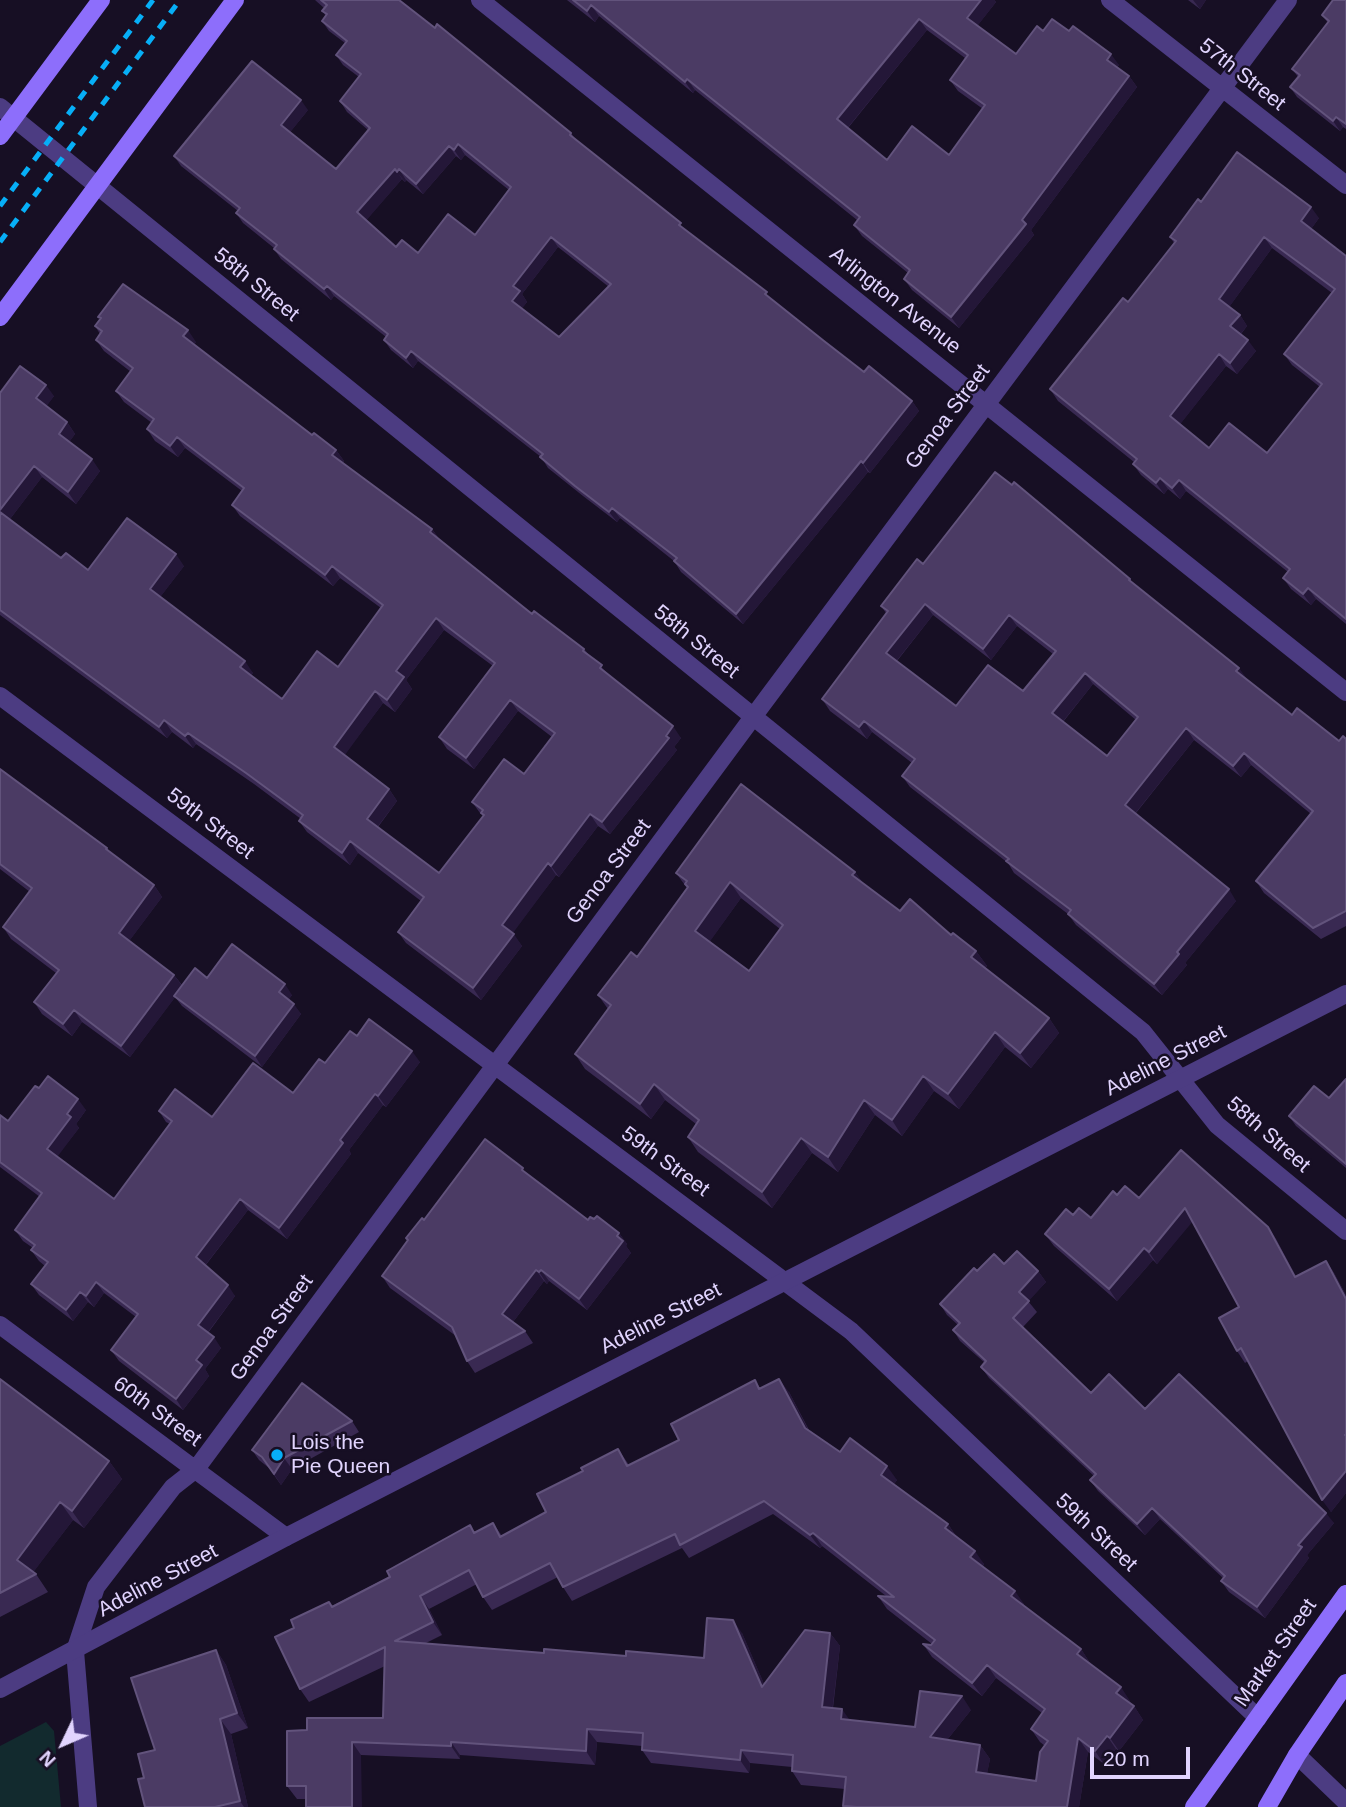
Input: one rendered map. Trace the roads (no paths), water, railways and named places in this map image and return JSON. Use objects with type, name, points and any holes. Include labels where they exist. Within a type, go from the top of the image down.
[{"type":"main road","points":[[0,136],[7,113],[101,0]]},
{"type":"main road","points":[[0,317],[236,0]]},
{"type":"main road","name":"Market Street","points":[[1194,1807],[1346,1594]]},
{"type":"main road","points":[[1267,1807],[1297,1755],[1346,1683]]},
{"type":"street","name":"Arlington Avenue","points":[[480,0],[1346,692]]},
{"type":"street","name":"57th Street","points":[[1110,0],[1346,185]]},
{"type":"street","name":"Genoa Street","points":[[88,1807],[75,1651],[96,1587],[173,1487],[196,1469],[752,717],[1288,0]]},
{"type":"street","name":"58th Street","points":[[7,113],[1143,1032],[1217,1125],[1346,1231]]},
{"type":"street","name":"59th Street","points":[[0,696],[851,1331],[1258,1718]]},
{"type":"street","name":"Adeline Street","points":[[0,1689],[286,1537],[1346,994]]},
{"type":"street","name":"60th Street","points":[[0,1325],[286,1537]]},
{"type":"street","points":[[1297,1755],[1346,1802]]},
{"type":"railway","points":[[0,206],[153,0]]},
{"type":"railway","points":[[0,242],[180,0]]},
{"type":"place","name":"Lois the Pie Queen","points":[[277,1455]]}]
